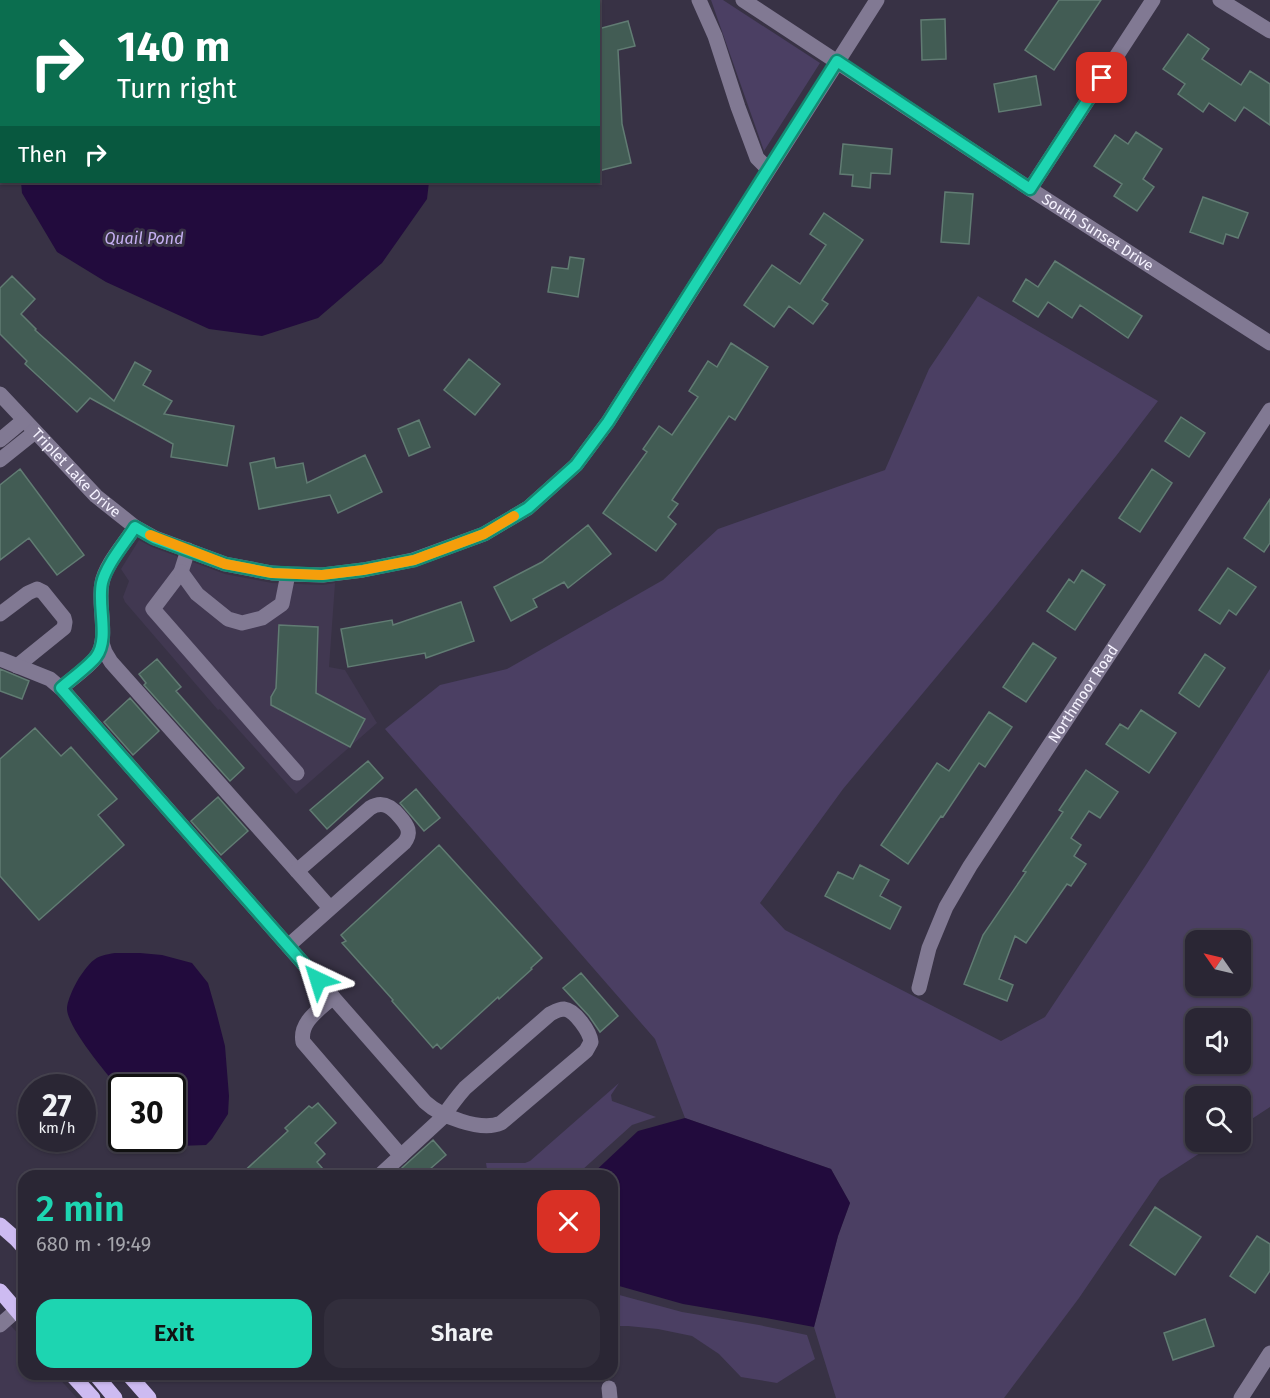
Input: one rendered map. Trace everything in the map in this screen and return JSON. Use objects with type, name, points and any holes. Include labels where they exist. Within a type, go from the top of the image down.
[{"type":"main road","points":[[0,1225],[18,1241]]},
{"type":"main road","points":[[0,1291],[18,1312]]},
{"type":"main road","points":[[76,1380],[93,1398]]},
{"type":"main road","points":[[100,1380],[115,1398]]},
{"type":"main road","points":[[133,1380],[149,1398]]},
{"type":"street","points":[[699,0],[715,36],[757,158],[768,169]]},
{"type":"street","name":"South Sunset Drive","points":[[743,0],[1030,189],[1270,343]]},
{"type":"street","name":"Triplet Lake Drive","points":[[0,440],[24,420],[96,496],[135,527],[154,538],[225,564],[272,573],[322,575],[414,560],[484,534],[528,508],[576,465],[608,422],[877,0]]},
{"type":"street","points":[[1030,189],[1154,0]]},
{"type":"street","points":[[1221,0],[1270,31]]},
{"type":"street","points":[[0,394],[24,420]]},
{"type":"street","name":"Northmoor Road","points":[[919,988],[929,948],[937,928],[946,907],[970,866],[1270,410]]},
{"type":"street","points":[[0,460],[35,432]]},
{"type":"street","points":[[135,527],[102,582],[102,643],[105,652],[111,662],[330,908]]},
{"type":"street","points":[[188,550],[181,572],[153,609],[297,774]]},
{"type":"street","points":[[181,572],[197,594],[228,619],[242,623],[262,618],[282,604],[288,574]]},
{"type":"street","points":[[0,614],[37,589],[43,592],[66,622],[64,628],[17,666]]},
{"type":"street","points":[[61,688],[96,658],[102,643]]},
{"type":"street","points":[[0,659],[50,679],[61,688],[425,1102],[435,1110],[444,1115],[465,1122],[489,1126],[501,1123],[589,1048],[591,1042],[587,1030],[569,1011],[564,1009],[554,1012],[465,1088],[444,1115],[429,1131],[385,1170]]},
{"type":"street","points":[[288,946],[408,838],[407,825],[393,809],[385,805],[373,805],[297,871]]},
{"type":"street","points":[[333,998],[304,1025],[303,1042],[401,1156]]},
{"type":"street","points":[[0,1325],[18,1316]]},
{"type":"street","points":[[1241,1398],[1270,1353]]},
{"type":"shaded area","points":[[711,0],[723,0],[820,63],[764,151]]},
{"type":"shaded area","points":[[978,296],[1158,401],[993,609],[843,789],[760,903],[785,930],[1001,1041],[1045,1017],[1146,865],[1270,669],[1270,1107],[1251,1119],[1251,1086],[1185,1086],[1185,1152],[1202,1152],[1160,1179],[1079,1298],[1004,1398],[836,1398],[814,1327],[838,1236],[850,1203],[831,1169],[685,1118],[655,1039],[385,729],[440,685],[507,669],[663,580],[718,529],[885,470],[929,369]]},
{"type":"shaded area","points":[[139,540],[225,574],[272,583],[323,585],[335,583],[329,667],[345,670],[377,723],[296,794],[220,709],[218,710],[125,602],[123,597],[129,581],[121,569]]},
{"type":"shaded area","points":[[619,1083],[611,1095],[612,1101],[656,1117],[632,1125],[582,1170],[487,1170],[486,1163],[530,1161]]},
{"type":"shaded area","points":[[618,1295],[682,1312],[807,1335],[815,1359],[777,1383],[741,1377],[719,1354],[692,1336],[618,1326]]},
{"type":"shaded area","points":[[0,1314],[18,1334],[18,1380],[60,1380],[77,1398],[0,1398]]},
{"type":"water","name":"Quail Pond","points":[[21,183],[429,183],[427,199],[382,263],[318,318],[262,336],[209,329],[106,282],[57,252],[22,193]]},
{"type":"water","points":[[140,953],[162,955],[192,963],[208,983],[225,1046],[229,1096],[228,1114],[206,1145],[186,1146],[186,1074],[108,1075],[74,1028],[67,1009],[68,1001],[81,975],[95,959],[103,955]]},
{"type":"water","points":[[685,1118],[831,1169],[850,1203],[838,1236],[814,1327],[683,1304],[618,1286],[618,1170],[596,1170],[638,1131]]},
{"type":"building","points":[[1059,0],[1101,0],[1054,70],[1025,50]]},
{"type":"building","points":[[945,19],[946,59],[922,60],[921,20]]},
{"type":"building","points":[[628,21],[635,46],[618,50],[622,124],[631,163],[600,171],[600,28]]},
{"type":"building","points":[[1188,34],[1209,49],[1202,59],[1241,85],[1250,71],[1270,84],[1270,125],[1244,107],[1235,121],[1209,103],[1203,112],[1178,94],[1185,84],[1163,69]]},
{"type":"building","points":[[1036,76],[1041,105],[999,112],[994,84]]},
{"type":"building","points":[[1136,132],[1162,149],[1143,179],[1154,187],[1137,211],[1114,196],[1122,184],[1094,166],[1115,135],[1128,144]]},
{"type":"building","points":[[843,144],[892,149],[890,174],[871,173],[870,188],[852,186],[853,175],[840,174]]},
{"type":"building","points":[[945,192],[973,194],[969,244],[941,242]]},
{"type":"building","points":[[1203,197],[1248,213],[1238,238],[1226,234],[1223,244],[1190,232]]},
{"type":"building","points":[[824,213],[863,240],[822,300],[828,304],[813,324],[789,306],[774,327],[744,305],[772,265],[800,284],[826,245],[810,234]]},
{"type":"building","points":[[570,257],[584,259],[578,297],[548,292],[552,267],[568,269]]},
{"type":"building","points":[[1055,261],[1142,316],[1128,338],[1080,305],[1072,318],[1048,302],[1038,317],[1013,301],[1026,279],[1038,287]]},
{"type":"building","points":[[12,276],[35,299],[21,314],[35,330],[114,401],[135,362],[151,371],[143,385],[172,401],[164,414],[234,426],[227,466],[171,457],[173,444],[90,398],[77,412],[25,364],[27,361],[0,334],[0,288]]},
{"type":"building","points":[[731,343],[768,367],[735,420],[729,416],[672,500],[678,504],[668,517],[676,524],[656,551],[603,513],[647,452],[643,449],[659,426],[672,435],[698,397],[689,391],[708,361],[717,367]]},
{"type":"building","points":[[469,359],[500,384],[475,415],[444,390]]},
{"type":"building","points":[[1181,417],[1205,433],[1189,457],[1165,441]]},
{"type":"building","points":[[419,420],[430,447],[409,456],[398,429]]},
{"type":"building","points":[[365,455],[382,492],[338,513],[330,495],[259,509],[250,463],[274,458],[276,468],[303,463],[307,483]]},
{"type":"building","points":[[20,469],[84,555],[57,575],[29,538],[0,560],[0,485]]},
{"type":"building","points":[[1152,469],[1172,483],[1140,532],[1119,518]]},
{"type":"building","points":[[1270,499],[1270,543],[1264,552],[1244,538]]},
{"type":"building","points":[[588,525],[611,554],[568,588],[564,582],[533,599],[537,607],[511,621],[494,587],[542,562]]},
{"type":"building","points":[[1228,568],[1256,587],[1236,615],[1229,610],[1220,624],[1199,610]]},
{"type":"building","points":[[1082,570],[1105,585],[1075,630],[1047,611],[1069,579],[1074,583]]},
{"type":"building","points":[[461,602],[474,641],[426,658],[425,653],[348,667],[341,629],[392,620],[393,625]]},
{"type":"building","points":[[279,625],[318,627],[316,693],[365,719],[350,747],[271,705],[271,697],[276,688]]},
{"type":"building","points":[[1033,643],[1056,658],[1026,702],[1003,687]]},
{"type":"building","points":[[1205,654],[1225,668],[1199,707],[1179,693]]},
{"type":"building","points":[[157,659],[181,687],[176,691],[244,768],[230,781],[144,685],[146,683],[139,674]]},
{"type":"building","points":[[0,669],[29,681],[22,699],[0,691]]},
{"type":"building","points":[[130,698],[159,731],[133,755],[104,722]]},
{"type":"building","points":[[1141,710],[1176,733],[1149,773],[1106,744],[1120,724],[1128,729]]},
{"type":"building","points":[[989,712],[1012,727],[985,767],[979,763],[908,864],[881,845],[937,763],[949,771]]},
{"type":"building","points":[[35,728],[61,756],[71,747],[117,799],[98,815],[124,845],[39,920],[0,876],[0,759]]},
{"type":"building","points":[[368,761],[383,778],[327,829],[310,810]]},
{"type":"building","points":[[1086,770],[1118,792],[1100,818],[1089,811],[1071,838],[1081,845],[1074,856],[1086,864],[1071,886],[1067,884],[1026,943],[1015,936],[999,979],[1013,985],[1007,1001],[964,984],[983,935],[1026,872],[1023,871],[1063,812],[1059,810]]},
{"type":"building","points":[[416,789],[440,818],[424,831],[400,803]]},
{"type":"building","points":[[218,797],[248,831],[221,855],[191,821]]},
{"type":"building","points":[[439,845],[542,958],[441,1049],[437,1044],[433,1048],[342,943],[346,941],[341,935]]},
{"type":"building","points":[[860,865],[889,880],[880,896],[901,907],[890,929],[825,896],[838,872],[853,879]]},
{"type":"building","points":[[581,973],[618,1016],[600,1032],[589,1016],[563,988]]},
{"type":"building","points":[[318,1103],[336,1123],[315,1143],[325,1154],[317,1162],[324,1170],[246,1170],[288,1131],[285,1128],[309,1106],[312,1108]]},
{"type":"building","points":[[433,1140],[446,1155],[429,1170],[400,1170]]},
{"type":"building","points":[[1155,1207],[1201,1237],[1175,1275],[1130,1245]]},
{"type":"building","points":[[1257,1236],[1270,1244],[1270,1271],[1255,1293],[1230,1276]]},
{"type":"building","points":[[1205,1319],[1214,1346],[1173,1360],[1164,1333]]},
{"type":"slow traffic","points":[[150,535],[225,564],[272,573],[322,575],[414,560],[484,534],[514,516]]},
{"type":"route","points":[[318,980],[61,688],[99,653],[102,643],[102,582],[135,527],[154,538],[225,564],[272,573],[322,575],[414,560],[484,534],[528,508],[576,465],[608,422],[837,61],[1030,189],[1102,78]]}]
